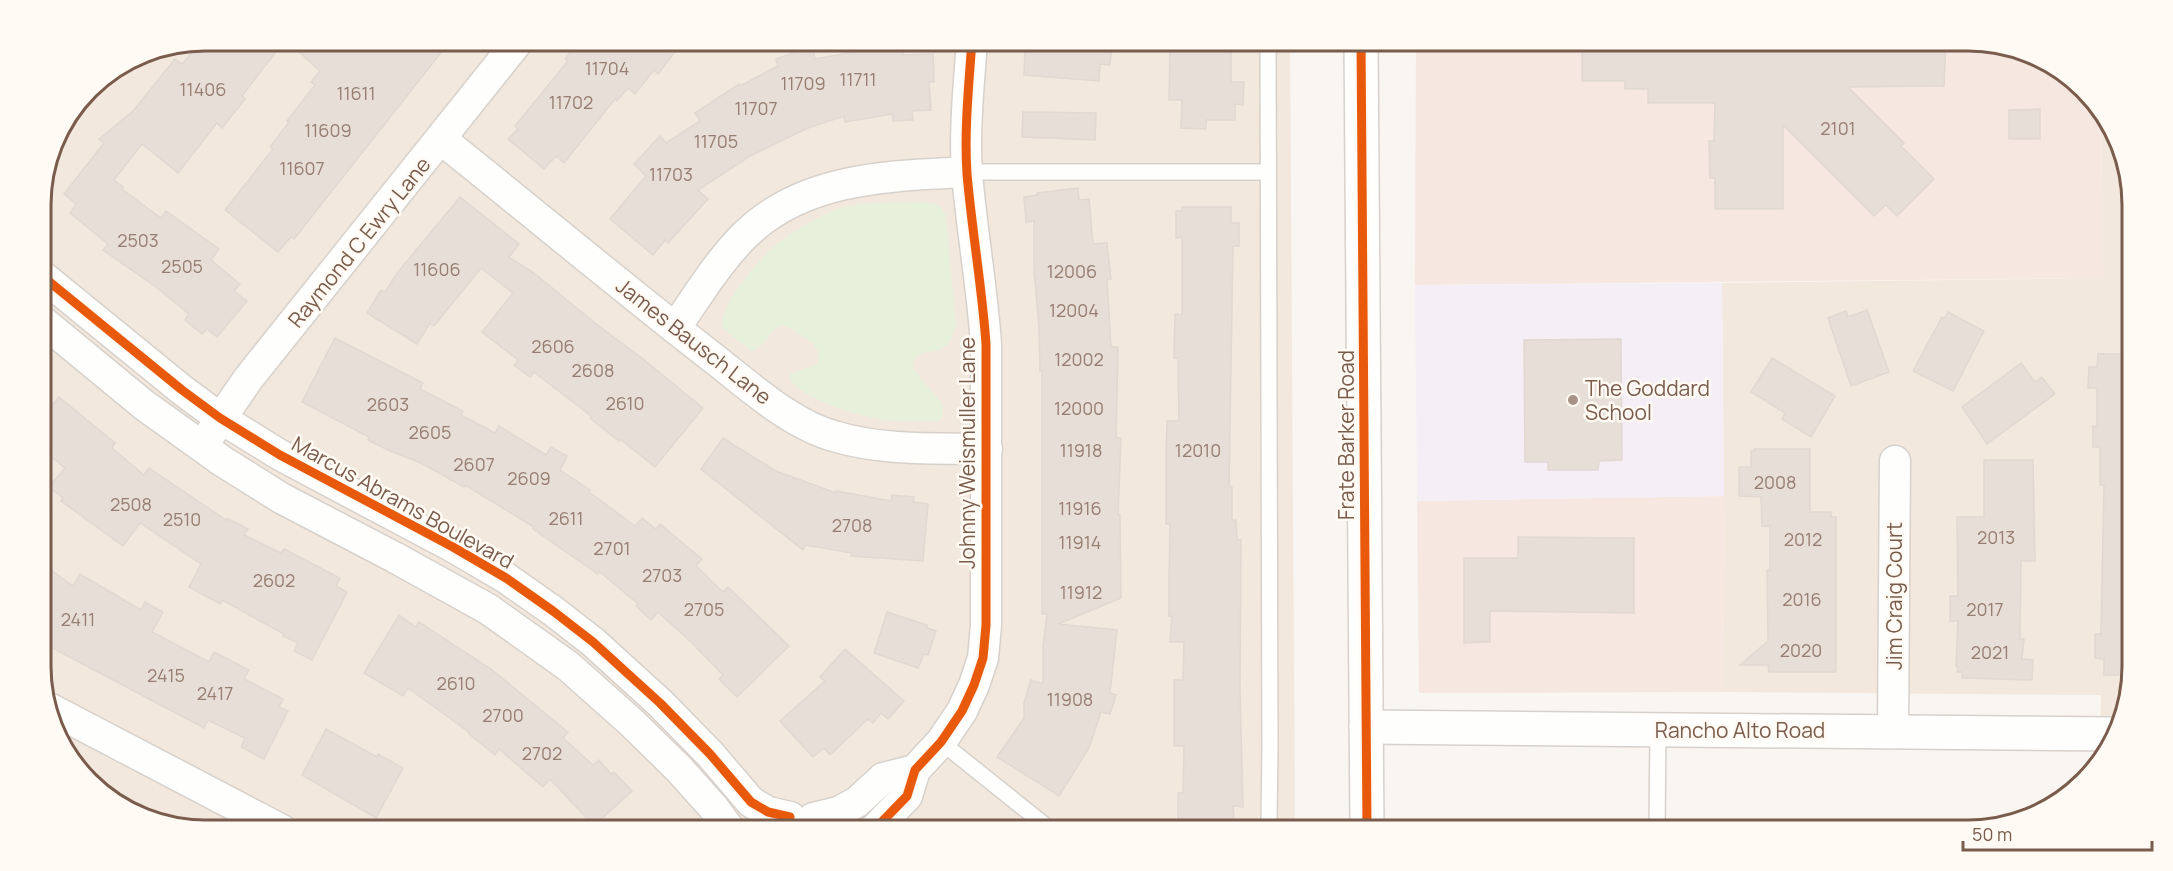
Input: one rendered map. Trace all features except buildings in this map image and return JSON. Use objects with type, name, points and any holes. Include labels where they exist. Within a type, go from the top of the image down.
[{"type":"street","name":"Raymond C Ewry Lane","points":[[203,446],[248,379],[442,140],[511,51]]},
{"type":"street","name":"Johnny Weismuller Lane","points":[[884,820],[907,796],[915,770],[941,742],[962,711],[975,685],[983,658],[986,625],[986,332],[967,172],[971,51]]},
{"type":"street","name":"Frate Barker Road","points":[[1361,51],[1367,820]]},
{"type":"street","name":"James Bausch Lane","points":[[442,140],[675,328],[766,398],[814,429],[837,438],[891,446],[987,449]]},
{"type":"street","points":[[675,328],[720,264],[738,243],[774,212],[837,184],[905,175],[967,172]]},
{"type":"street","name":"Marcus Abrams Boulevard","points":[[51,283],[182,390],[220,418],[280,455],[453,547],[506,578],[553,611],[593,642],[660,704],[710,754],[751,802],[768,812],[804,820]]},
{"type":"street","points":[[51,328],[144,405],[222,461],[281,498],[394,556],[488,609],[568,666],[631,722],[679,770],[723,820]]},
{"type":"street","name":"Jim Craig Court","points":[[1893,731],[1895,461]]},
{"type":"street","points":[[58,713],[253,820]]},
{"type":"street","name":"Rancho Alto Road","points":[[1366,727],[2106,734]]},
{"type":"street","points":[[818,820],[857,802],[884,778],[915,770]]},
{"type":"lane","points":[[1268,51],[1269,820]]},
{"type":"lane","points":[[967,172],[1268,172]]},
{"type":"lane","points":[[1657,820],[1658,730]]},
{"type":"lane","points":[[941,742],[1038,820]]},
{"type":"shaded area","points":[[195,51],[1290,51],[1295,820],[195,820],[155,812],[119,794],[89,768],[77,752],[59,716],[51,676],[51,195],[59,155],[72,128],[83,111],[103,89],[128,72],[155,59]]},
{"type":"shaded area","points":[[1416,51],[1978,51],[2018,59],[2054,77],[2077,96],[2101,128],[2103,278],[1415,285]]},
{"type":"shaded area","points":[[2101,128],[2117,165],[2122,205],[2122,676],[2114,716],[2100,744],[2101,695],[1722,692],[1724,496],[1722,283],[2103,278]]},
{"type":"shaded area","points":[[1722,283],[1724,496],[1417,501],[1415,285]]},
{"type":"shaded area","points":[[1724,496],[1722,692],[1419,693],[1417,501]]},
{"type":"green space","points":[[924,202],[938,205],[946,216],[956,325],[951,338],[944,347],[922,353],[914,362],[913,369],[943,405],[943,417],[938,421],[899,421],[874,418],[820,401],[808,395],[789,379],[790,374],[817,364],[817,350],[808,340],[795,331],[779,326],[752,351],[722,328],[727,307],[752,269],[779,242],[792,233],[840,208],[871,203]]},
{"type":"cycle path","points":[[884,820],[907,796],[915,770],[941,742],[962,711],[983,658],[986,625],[986,344],[966,157],[971,51]]},
{"type":"cycle path","points":[[1361,51],[1367,820]]},
{"type":"cycle path","points":[[51,283],[182,390],[220,418],[280,455],[453,547],[506,578],[553,611],[593,642],[660,703],[710,754],[751,802],[768,812],[790,817]]},
{"type":"place","name":"The Goddard School","points":[[1573,400]]}]
